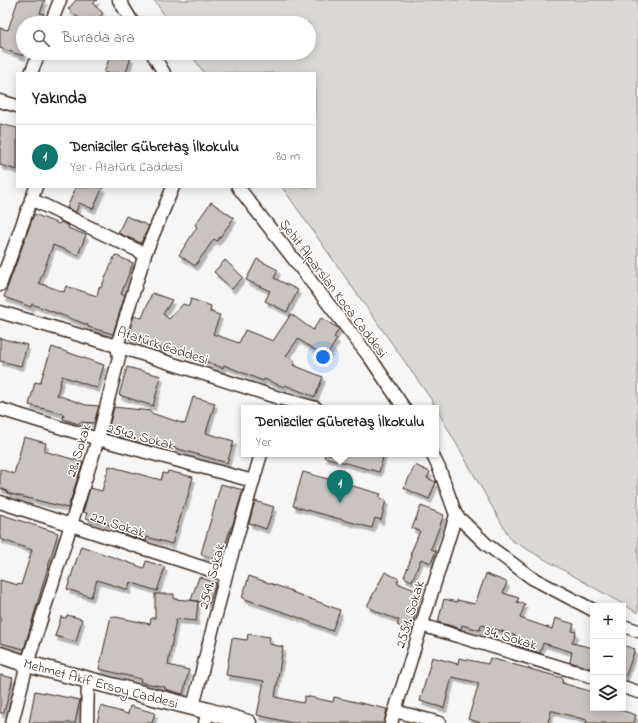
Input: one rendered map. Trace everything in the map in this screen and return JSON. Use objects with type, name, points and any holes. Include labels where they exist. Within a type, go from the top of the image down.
[{"type":"street","points":[[54,16],[60,0]]},
{"type":"street","points":[[119,0],[129,16]]},
{"type":"street","points":[[31,72],[36,60]]},
{"type":"street","points":[[156,60],[163,72]]},
{"type":"street","points":[[0,101],[16,106]]},
{"type":"street","points":[[0,285],[36,188]]},
{"type":"street","name":"28. Sokak","points":[[12,723],[27,664],[98,439],[119,357],[117,346],[145,254],[173,188]]},
{"type":"street","name":"Şehit Alparslan Koca Caddesi","points":[[239,188],[371,359],[402,405]]},
{"type":"street","points":[[31,199],[145,254]]},
{"type":"street","name":"Atatürk Caddesi","points":[[0,312],[117,346],[277,403],[293,405]]},
{"type":"street","name":"2542. Sokak","points":[[0,409],[98,439],[253,481]]},
{"type":"street","name":"2549. Sokak","points":[[192,707],[226,575],[260,457]]},
{"type":"street","points":[[434,457],[456,514],[486,544],[532,578],[590,608]]},
{"type":"street","name":"22. Sokak","points":[[0,502],[226,575]]},
{"type":"street","name":"2551. Sokak","points":[[391,723],[456,514]]},
{"type":"street","name":"34. Sokak","points":[[421,625],[590,677]]},
{"type":"street","points":[[626,627],[638,631]]},
{"type":"street","name":"Mehmet Akif Ersoy Caddesi","points":[[0,655],[27,664],[192,707],[207,717],[248,723]]},
{"type":"street","points":[[87,723],[88,680]]},
{"type":"street","points":[[626,688],[638,692]]},
{"type":"street","points":[[395,711],[440,723]]},
{"type":"shaded area","points":[[154,0],[638,0],[638,613],[626,606],[626,603],[621,603],[511,540],[439,413],[439,405],[434,405],[283,188],[316,188],[316,72],[203,72],[195,60],[316,60],[316,16],[165,16]]},
{"type":"building","points":[[18,0],[45,0],[40,13],[44,14],[43,16],[16,16],[16,54],[0,48],[0,28],[8,30]]},
{"type":"building","points":[[76,0],[97,0],[93,4],[103,13],[101,16],[76,16],[68,9]]},
{"type":"building","points":[[109,60],[130,60],[126,72],[104,72]]},
{"type":"building","points":[[0,124],[16,128],[16,170],[0,165]]},
{"type":"building","points":[[76,188],[103,188],[93,209],[79,203],[76,212],[67,208]]},
{"type":"building","points":[[211,202],[234,218],[217,241],[214,239],[195,266],[179,255],[197,227],[195,225]]},
{"type":"building","points":[[34,214],[59,224],[61,222],[69,226],[68,228],[86,235],[78,255],[53,245],[39,283],[64,292],[66,286],[97,296],[99,287],[101,288],[115,255],[133,263],[121,294],[125,295],[113,334],[88,327],[88,325],[32,304],[31,307],[4,297]]},
{"type":"building","points":[[126,216],[149,226],[141,243],[118,233]]},
{"type":"building","points":[[257,259],[278,270],[274,278],[298,290],[287,312],[265,301],[270,291],[246,280]]},
{"type":"building","points":[[225,260],[243,277],[232,289],[214,272]]},
{"type":"building","points":[[152,293],[172,300],[163,314],[169,319],[183,304],[189,306],[191,299],[211,306],[210,312],[220,315],[213,334],[239,343],[245,330],[273,341],[291,314],[313,330],[321,318],[338,328],[339,329],[334,337],[337,339],[326,357],[298,339],[286,356],[295,361],[293,365],[323,377],[315,397],[285,385],[284,387],[264,379],[263,381],[224,365],[223,368],[165,346],[164,350],[127,338],[134,316],[142,318]]},
{"type":"building","points":[[0,338],[27,345],[21,366],[0,361]]},
{"type":"building","points":[[52,347],[104,365],[97,388],[62,376],[57,395],[86,405],[99,406],[94,423],[80,422],[79,424],[63,419],[64,414],[29,405],[35,382],[40,383]]},
{"type":"building","points":[[127,367],[161,376],[153,406],[119,395]]},
{"type":"building","points":[[193,397],[215,403],[206,433],[234,441],[227,463],[168,446],[167,450],[107,434],[114,407],[151,411],[151,413],[185,424]]},
{"type":"building","points":[[24,437],[46,443],[44,451],[83,462],[68,508],[7,493],[8,491],[0,488],[0,469],[14,474]]},
{"type":"building","points":[[324,457],[383,457],[379,472]]},
{"type":"building","points":[[415,465],[430,472],[427,478],[436,482],[429,499],[404,488]]},
{"type":"building","points":[[109,466],[161,480],[163,473],[167,474],[168,471],[193,477],[172,544],[147,537],[146,541],[116,531],[117,527],[86,518],[87,513],[83,512],[90,488],[102,491]]},
{"type":"building","points":[[303,472],[381,494],[379,498],[386,500],[381,520],[375,518],[372,528],[293,506]]},
{"type":"building","points":[[221,484],[243,490],[220,561],[201,554]]},
{"type":"building","points":[[255,501],[274,507],[266,529],[249,523]]},
{"type":"building","points":[[421,506],[444,515],[431,549],[436,551],[431,563],[421,559],[412,581],[404,577],[412,556],[410,555],[420,531],[412,528]]},
{"type":"building","points":[[0,514],[58,533],[24,649],[0,643],[0,580],[21,585],[32,550],[0,539]]},
{"type":"building","points":[[81,546],[144,568],[146,561],[165,567],[157,591],[130,582],[128,590],[97,580],[91,597],[67,589]]},
{"type":"building","points":[[385,572],[399,579],[397,583],[420,592],[415,605],[418,607],[410,630],[397,625],[399,620],[380,613],[367,606]]},
{"type":"building","points":[[486,574],[507,582],[503,593],[519,598],[517,602],[525,604],[520,618],[552,629],[555,618],[574,624],[572,631],[576,632],[572,643],[590,647],[590,668],[570,662],[572,652],[543,643],[540,653],[515,645],[517,640],[515,639],[516,636],[489,627],[481,625],[480,630],[462,625],[461,629],[438,622],[444,599],[475,604]]},
{"type":"building","points":[[249,576],[340,610],[332,631],[292,615],[242,598]]},
{"type":"building","points":[[199,577],[216,583],[209,604],[191,600]]},
{"type":"building","points":[[155,594],[174,594],[174,599],[198,601],[196,621],[176,619],[168,665],[189,670],[183,694],[165,689],[165,687],[140,682],[141,679],[99,669],[111,616],[150,624],[151,618],[155,618]]},
{"type":"building","points":[[67,615],[82,619],[76,642],[55,636],[61,617],[66,618]]},
{"type":"building","points":[[248,634],[270,637],[269,644],[283,647],[275,697],[303,703],[305,696],[333,702],[334,697],[387,709],[384,723],[292,723],[257,715],[264,681],[226,675],[232,638],[247,640]]},
{"type":"building","points":[[626,646],[635,649],[626,675]]},
{"type":"building","points":[[432,657],[458,664],[459,658],[488,664],[490,658],[563,678],[562,683],[590,691],[590,711],[623,711],[636,715],[634,723],[586,723],[587,720],[551,711],[548,723],[481,723],[468,719],[479,683],[452,677],[444,708],[420,701]]},
{"type":"building","points":[[0,675],[13,678],[4,713],[0,713]]},
{"type":"building","points":[[35,691],[80,700],[75,723],[29,723]]},
{"type":"building","points":[[101,706],[128,714],[130,706],[155,713],[152,723],[97,723]]},
{"type":"place","name":"Denizciler Gübretaş İlkokulu","points":[[340,503]]}]
